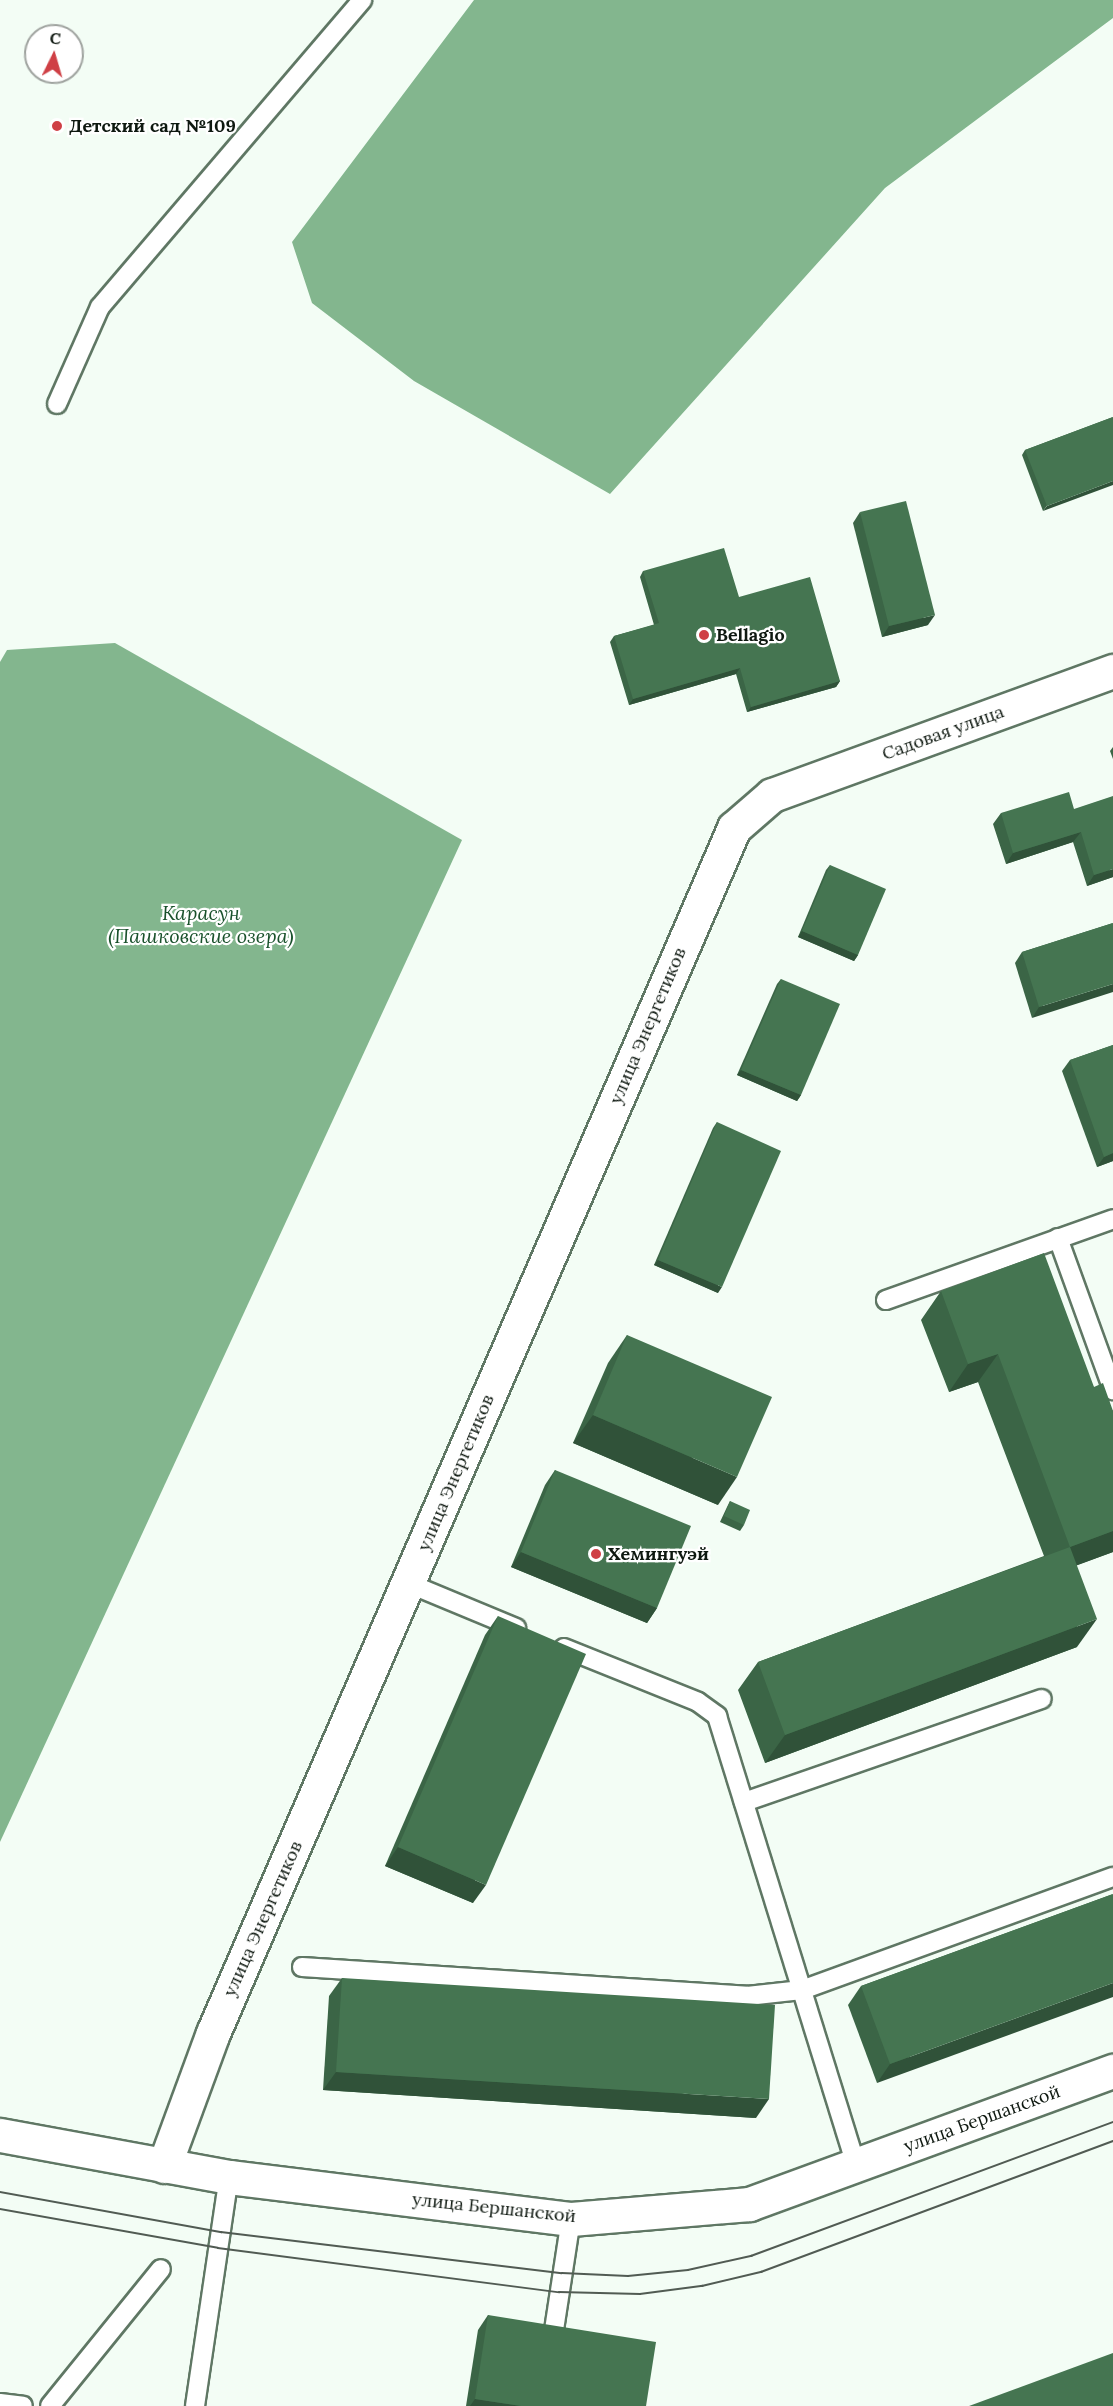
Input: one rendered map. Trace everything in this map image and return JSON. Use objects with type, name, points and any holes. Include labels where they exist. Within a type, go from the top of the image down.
[{"type":"street","name":"Садовая улица","points":[[772,795],[1113,671]]},
{"type":"street","name":"улица Энергетиков","points":[[164,2166],[213,2033],[410,1584],[734,828],[772,795]]},
{"type":"street","name":"улица Бершанской","points":[[0,2135],[229,2177],[571,2219],[749,2204],[1113,2071]]},
{"type":"lane","points":[[57,404],[100,307],[362,0]]},
{"type":"lane","points":[[886,1300],[1113,1219]]},
{"type":"lane","points":[[1058,1238],[1113,1390]]},
{"type":"lane","points":[[410,1584],[698,1702],[717,1716],[856,2164]]},
{"type":"lane","points":[[744,1802],[1042,1699]]},
{"type":"lane","points":[[302,1967],[747,1996],[802,1990],[1113,1877]]},
{"type":"lane","points":[[195,2406],[229,2177]]},
{"type":"lane","points":[[554,2330],[571,2219]]},
{"type":"lane","points":[[50,2406],[161,2269]]},
{"type":"lane","points":[[0,2403],[23,2406]]},
{"type":"water","points":[[474,0],[1113,0],[1113,18],[885,188],[610,494],[414,381],[312,303],[292,242]]},
{"type":"water","name":"Карасун (Пашковские озера)","points":[[115,643],[462,840],[0,1842],[0,662],[7,650]]},
{"type":"building","points":[[1113,417],[1113,481],[1047,506],[1025,450]]},
{"type":"building","points":[[906,501],[935,615],[889,626],[860,512]]},
{"type":"building","points":[[724,548],[739,597],[810,577],[840,681],[751,707],[740,668],[633,699],[614,636],[659,623],[643,571]]},
{"type":"building","points":[[1069,792],[1074,809],[1113,796],[1113,869],[1094,875],[1081,832],[1013,853],[1001,813]]},
{"type":"building","points":[[830,865],[886,889],[858,955],[802,931]]},
{"type":"building","points":[[1113,923],[1113,984],[1039,1007],[1022,952]]},
{"type":"building","points":[[781,979],[840,1004],[801,1095],[741,1070]]},
{"type":"building","points":[[1113,1045],[1113,1153],[1104,1157],[1070,1060]]},
{"type":"building","points":[[717,1122],[781,1151],[722,1287],[658,1260]]},
{"type":"building","points":[[1044,1253],[1094,1387],[1103,1383],[1113,1411],[1113,1531],[1070,1547],[998,1354],[968,1364],[941,1291]]},
{"type":"building","points":[[627,1335],[772,1397],[737,1477],[593,1415]]},
{"type":"building","name":"Хемингуэй","points":[[555,1470],[691,1526],[657,1608],[521,1552]]},
{"type":"building","points":[[730,1501],[750,1510],[744,1525],[724,1516]]},
{"type":"building","points":[[1070,1547],[1097,1619],[785,1735],[758,1662]]},
{"type":"building","points":[[498,1616],[586,1654],[486,1885],[398,1847]]},
{"type":"building","points":[[1113,1894],[1113,1983],[890,2064],[861,1986]]},
{"type":"building","points":[[342,1978],[775,2005],[769,2099],[336,2072]]},
{"type":"building","points":[[488,2315],[656,2342],[646,2406],[521,2406],[475,2399]]},
{"type":"building","points":[[1113,2353],[1113,2406],[969,2406]]},
{"type":"tram line","points":[[0,2192],[221,2232],[562,2273],[628,2276],[688,2270],[751,2256],[1113,2122]]},
{"type":"tram line","points":[[0,2209],[218,2248],[559,2292],[640,2294],[702,2286],[761,2272],[1113,2141]]},
{"type":"place","name":"Детский сад №109","points":[[57,126]]},
{"type":"place","name":"Bellagio","points":[[704,635]]},
{"type":"place","name":"Хемингуэй","points":[[596,1554]]}]
